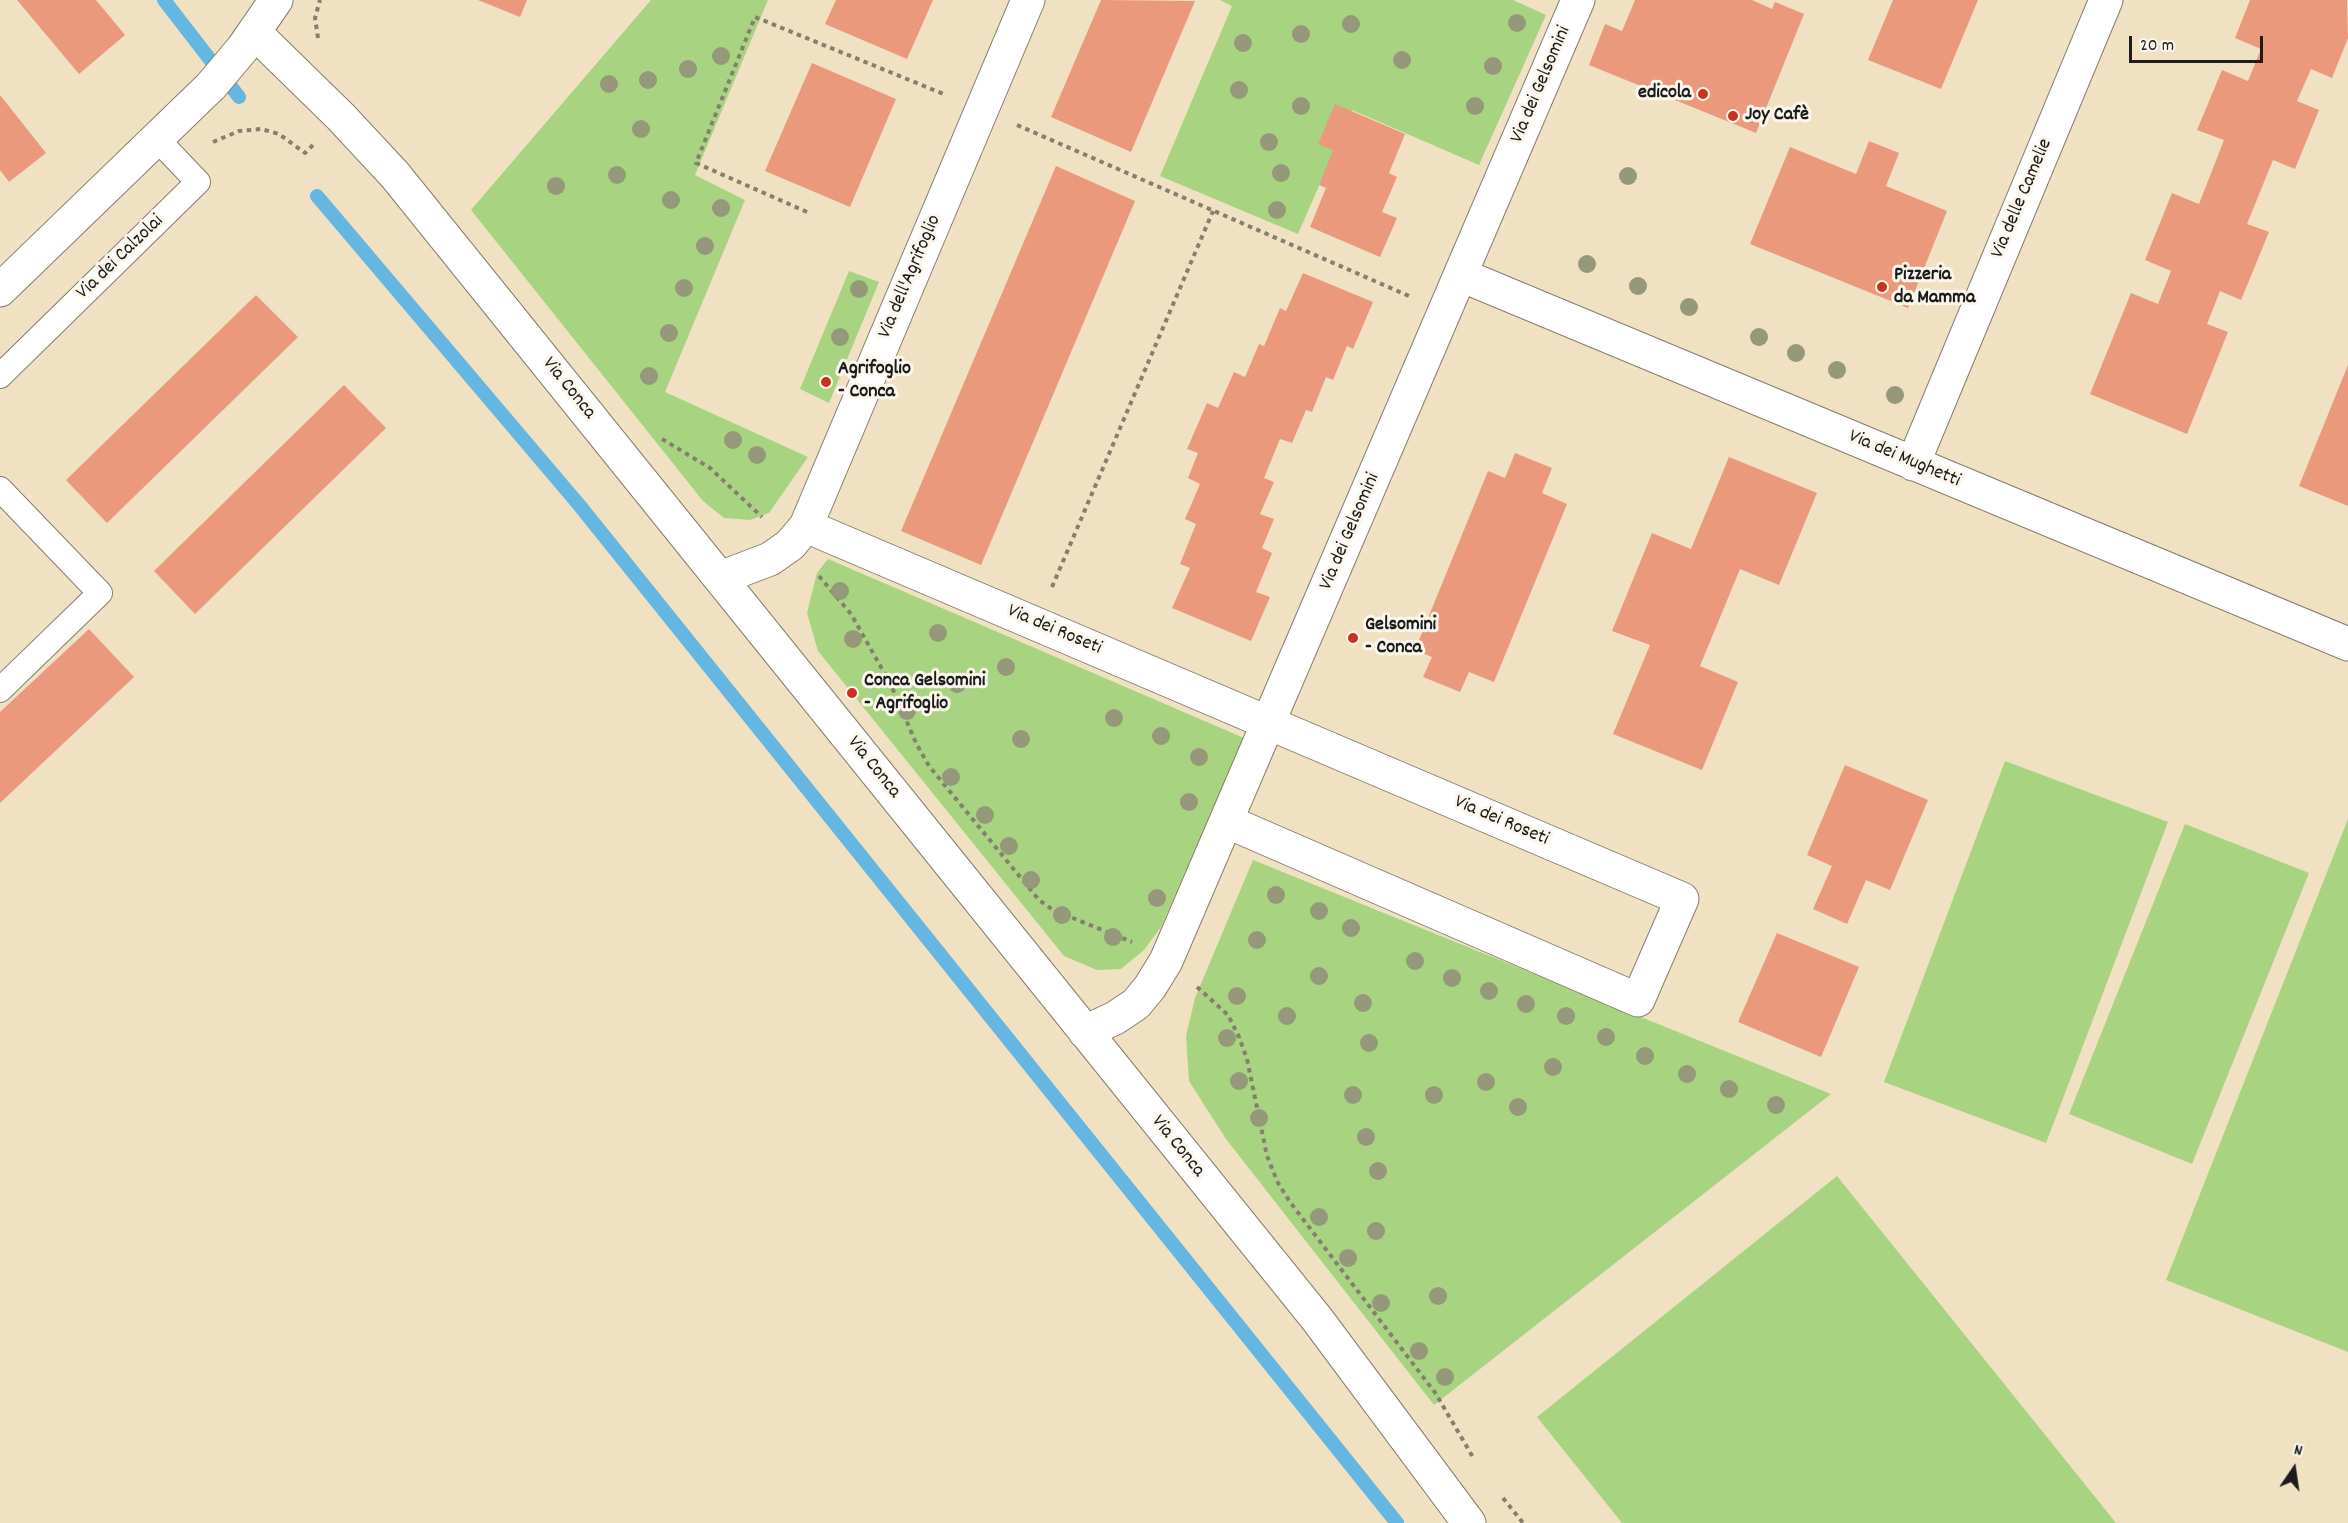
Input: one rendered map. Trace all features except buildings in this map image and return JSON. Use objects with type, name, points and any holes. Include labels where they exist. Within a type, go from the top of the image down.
[{"type":"street","name":"Via dell'Agrifoglio","points":[[798,536],[1028,0]]},
{"type":"street","name":"Via delle Camelie","points":[[1913,464],[2106,0]]},
{"type":"street","name":"Via dei Gelsomini","points":[[1085,1032],[1115,1018],[1136,1004],[1166,961],[1461,275],[1576,1]]},
{"type":"street","points":[[0,290],[211,86],[263,17]]},
{"type":"street","name":"Via Conca","points":[[263,17],[341,117],[395,175],[1317,1319],[1469,1523]]},
{"type":"street","name":"Via dei Mughetti","points":[[1461,275],[2348,644]]},
{"type":"street","points":[[720,578],[770,558],[798,536]]},
{"type":"street","name":"Via dei Roseti","points":[[798,536],[1036,624],[1682,899],[1638,1000],[1226,821]]},
{"type":"lane","name":"Via dei Calzolai","points":[[0,376],[198,182],[157,139]]},
{"type":"lane","points":[[0,489],[100,593],[0,690]]},
{"type":"path","points":[[807,212],[696,163],[755,16],[982,110],[1445,312]]},
{"type":"path","points":[[1036,624],[1213,211]]},
{"type":"path","points":[[660,437],[717,473],[798,536],[851,614],[891,685],[916,743],[929,766],[1039,900],[1053,910],[1138,945],[1166,961],[1228,1015],[1247,1059],[1267,1156],[1278,1183],[1436,1394],[1477,1462]]},
{"type":"path","points":[[1502,1497],[1523,1523]]},
{"type":"green space","points":[[651,0],[768,0],[695,175],[745,200],[665,392],[808,457],[769,513],[750,520],[724,518],[703,501],[471,210]]},
{"type":"green space","points":[[1220,0],[1513,0],[1546,15],[1479,165],[1352,110],[1298,234],[1160,176],[1232,6]]},
{"type":"green space","points":[[849,271],[879,282],[829,403],[800,389]]},
{"type":"green space","points":[[828,559],[1244,738],[1161,927],[1144,950],[1121,969],[1097,970],[1064,956],[818,651],[807,613],[817,573]]},
{"type":"green space","points":[[2005,761],[2168,822],[2046,1143],[1884,1082]]},
{"type":"green space","points":[[2348,819],[2348,1352],[2166,1280]]},
{"type":"green space","points":[[2185,824],[2309,873],[2192,1164],[2069,1114]]},
{"type":"green space","points":[[1253,860],[1831,1094],[1434,1405],[1226,1139],[1189,1081],[1186,1036],[1195,998]]},
{"type":"green space","points":[[1837,1176],[2116,1523],[1622,1523],[1537,1417]]},
{"type":"waterway","points":[[164,0],[239,97]]},
{"type":"waterway","points":[[317,196],[580,506],[1397,1523]]},
{"type":"place","name":"edicola","points":[[1703,94]]},
{"type":"place","name":"Joy Cafè","points":[[1733,116]]},
{"type":"place","name":"Pizzeria da Mamma","points":[[1882,287]]},
{"type":"place","name":"Agrifoglio - Conca","points":[[826,382]]},
{"type":"place","name":"Gelsomini - Conca","points":[[1353,638]]},
{"type":"place","name":"Conca Gelsomini - Agrifoglio","points":[[852,693]]}]
